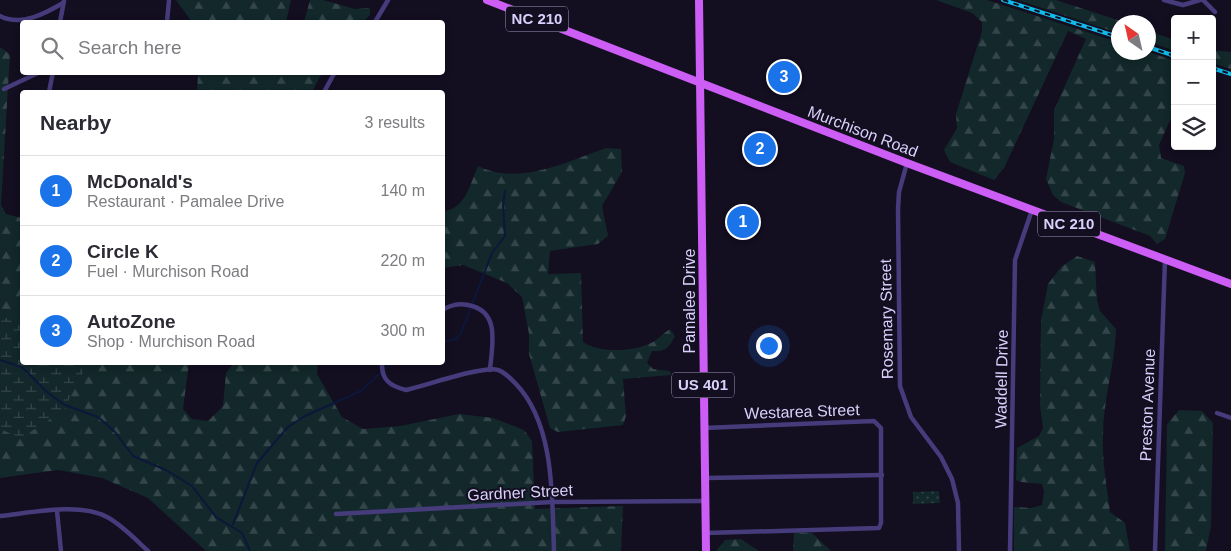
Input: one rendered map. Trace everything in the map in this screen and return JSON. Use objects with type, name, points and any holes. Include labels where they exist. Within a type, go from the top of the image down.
[{"type":"main road","name":"Murchison Road","points":[[486,0],[906,163],[1231,284]]},
{"type":"main road","name":"US 401","points":[[699,0],[700,82]]},
{"type":"main road","name":"Pamalee Drive","points":[[700,82],[706,551]]},
{"type":"street","points":[[167,20],[169,0]]},
{"type":"street","points":[[376,20],[388,0]]},
{"type":"street","points":[[1164,0],[1184,5],[1201,0],[1215,12]]},
{"type":"street","points":[[0,16],[18,20],[44,14],[64,1]]},
{"type":"street","points":[[60,20],[64,1]]},
{"type":"street","points":[[4,89],[34,75]]},
{"type":"street","points":[[48,90],[52,75]]},
{"type":"street","points":[[325,90],[333,75]]},
{"type":"street","name":"Rosemary Street","points":[[906,163],[898,192],[899,380],[903,398],[911,417],[941,457],[952,479],[958,503],[959,551]]},
{"type":"street","name":"Waddell Drive","points":[[1010,551],[1015,260],[1032,210]]},
{"type":"street","name":"Preston Avenue","points":[[1155,551],[1165,260]]},
{"type":"street","points":[[445,309],[460,303],[475,306],[486,312],[492,321],[493,334],[490,370]]},
{"type":"street","points":[[382,365],[386,381],[406,390],[481,370],[498,369],[509,377],[532,405],[545,440],[552,502],[554,551]]},
{"type":"street","points":[[1217,413],[1231,418]]},
{"type":"street","name":"Westarea Street","points":[[704,428],[874,421],[881,428],[882,475],[881,523],[879,528],[706,533]]},
{"type":"street","points":[[706,478],[882,475]]},
{"type":"street","name":"Gardner Street","points":[[336,514],[552,502],[706,501]]},
{"type":"street","points":[[0,516],[57,511],[91,511],[106,517],[148,551]]},
{"type":"street","points":[[57,511],[61,551]]},
{"type":"green space","points":[[176,0],[291,0],[286,20],[191,20]]},
{"type":"green space","points":[[310,0],[323,0],[355,9],[370,8],[370,15],[365,20],[305,20]]},
{"type":"green space","points":[[936,0],[987,0],[1111,40],[1111,60],[1156,60],[1156,54],[1171,60],[1171,118],[1159,145],[1161,158],[1184,166],[1185,173],[1165,239],[1157,244],[1150,236],[1061,202],[1053,195],[1046,179],[1054,139],[1054,110],[1086,39],[1068,31],[1004,168],[994,180],[950,162],[944,150],[957,128],[956,114],[982,31],[982,22],[972,13]]},
{"type":"green space","points":[[1018,0],[1056,0],[1111,18],[1111,31]]},
{"type":"green space","points":[[1156,34],[1171,39],[1171,50],[1156,44]]},
{"type":"green space","points":[[0,47],[10,54],[1,205],[6,214],[20,218],[20,365],[189,365],[183,409],[192,419],[208,421],[223,406],[226,373],[232,365],[318,365],[317,374],[342,417],[363,429],[400,426],[459,414],[493,418],[524,430],[532,441],[535,509],[623,506],[621,551],[206,551],[148,498],[102,478],[58,470],[0,478]]},
{"type":"green space","points":[[1216,50],[1231,52],[1231,69],[1216,64]]},
{"type":"green space","points":[[198,75],[321,75],[313,90],[197,90]]},
{"type":"green space","points":[[606,148],[621,149],[622,172],[602,206],[608,236],[598,244],[550,251],[548,274],[581,273],[583,342],[590,346],[607,350],[626,350],[654,342],[670,329],[675,336],[671,344],[663,350],[652,351],[647,363],[653,369],[670,371],[671,375],[623,379],[626,416],[623,425],[558,432],[550,428],[529,354],[529,334],[522,297],[507,283],[463,265],[445,268],[445,211],[457,206],[462,201],[478,166],[494,172],[510,174],[526,173],[559,165]]},
{"type":"green space","points":[[1077,256],[1095,262],[1097,300],[1100,311],[1116,329],[1104,422],[1103,455],[1110,512],[1125,523],[1130,551],[1014,551],[1014,507],[1031,508],[1042,505],[1044,491],[1042,484],[1016,480],[1017,448],[1039,436],[1043,428],[1040,406],[1041,320],[1048,284],[1061,267]]},
{"type":"green space","points":[[20,314],[20,365],[87,365],[63,411],[21,438],[0,429],[0,320]]},
{"type":"green space","points":[[1179,410],[1202,411],[1213,423],[1211,526],[1206,551],[1165,551],[1167,424]]},
{"type":"green space","points":[[939,491],[940,503],[913,504],[913,492]]},
{"type":"green space","points":[[794,532],[812,533],[831,551],[793,551]]},
{"type":"green space","points":[[741,539],[759,551],[716,551],[725,540]]},
{"type":"waterway","points":[[445,341],[456,339],[461,333],[492,253],[505,236],[503,205],[505,191]]},
{"type":"waterway","points":[[0,360],[22,367],[48,393],[65,405],[98,417],[115,432],[133,456],[166,470],[192,486],[216,517],[242,533],[250,551]]},
{"type":"waterway","points":[[233,524],[257,463],[288,427],[305,416],[361,391],[389,365]]},
{"type":"railway","points":[[1003,0],[1111,35]]},
{"type":"railway","points":[[1156,50],[1171,55]]},
{"type":"railway","points":[[1216,69],[1231,74]]},
{"type":"place","name":"AutoZone","points":[[784,77]]},
{"type":"place","name":"Circle K","points":[[760,149]]},
{"type":"place","name":"McDonald's","points":[[743,222]]}]
